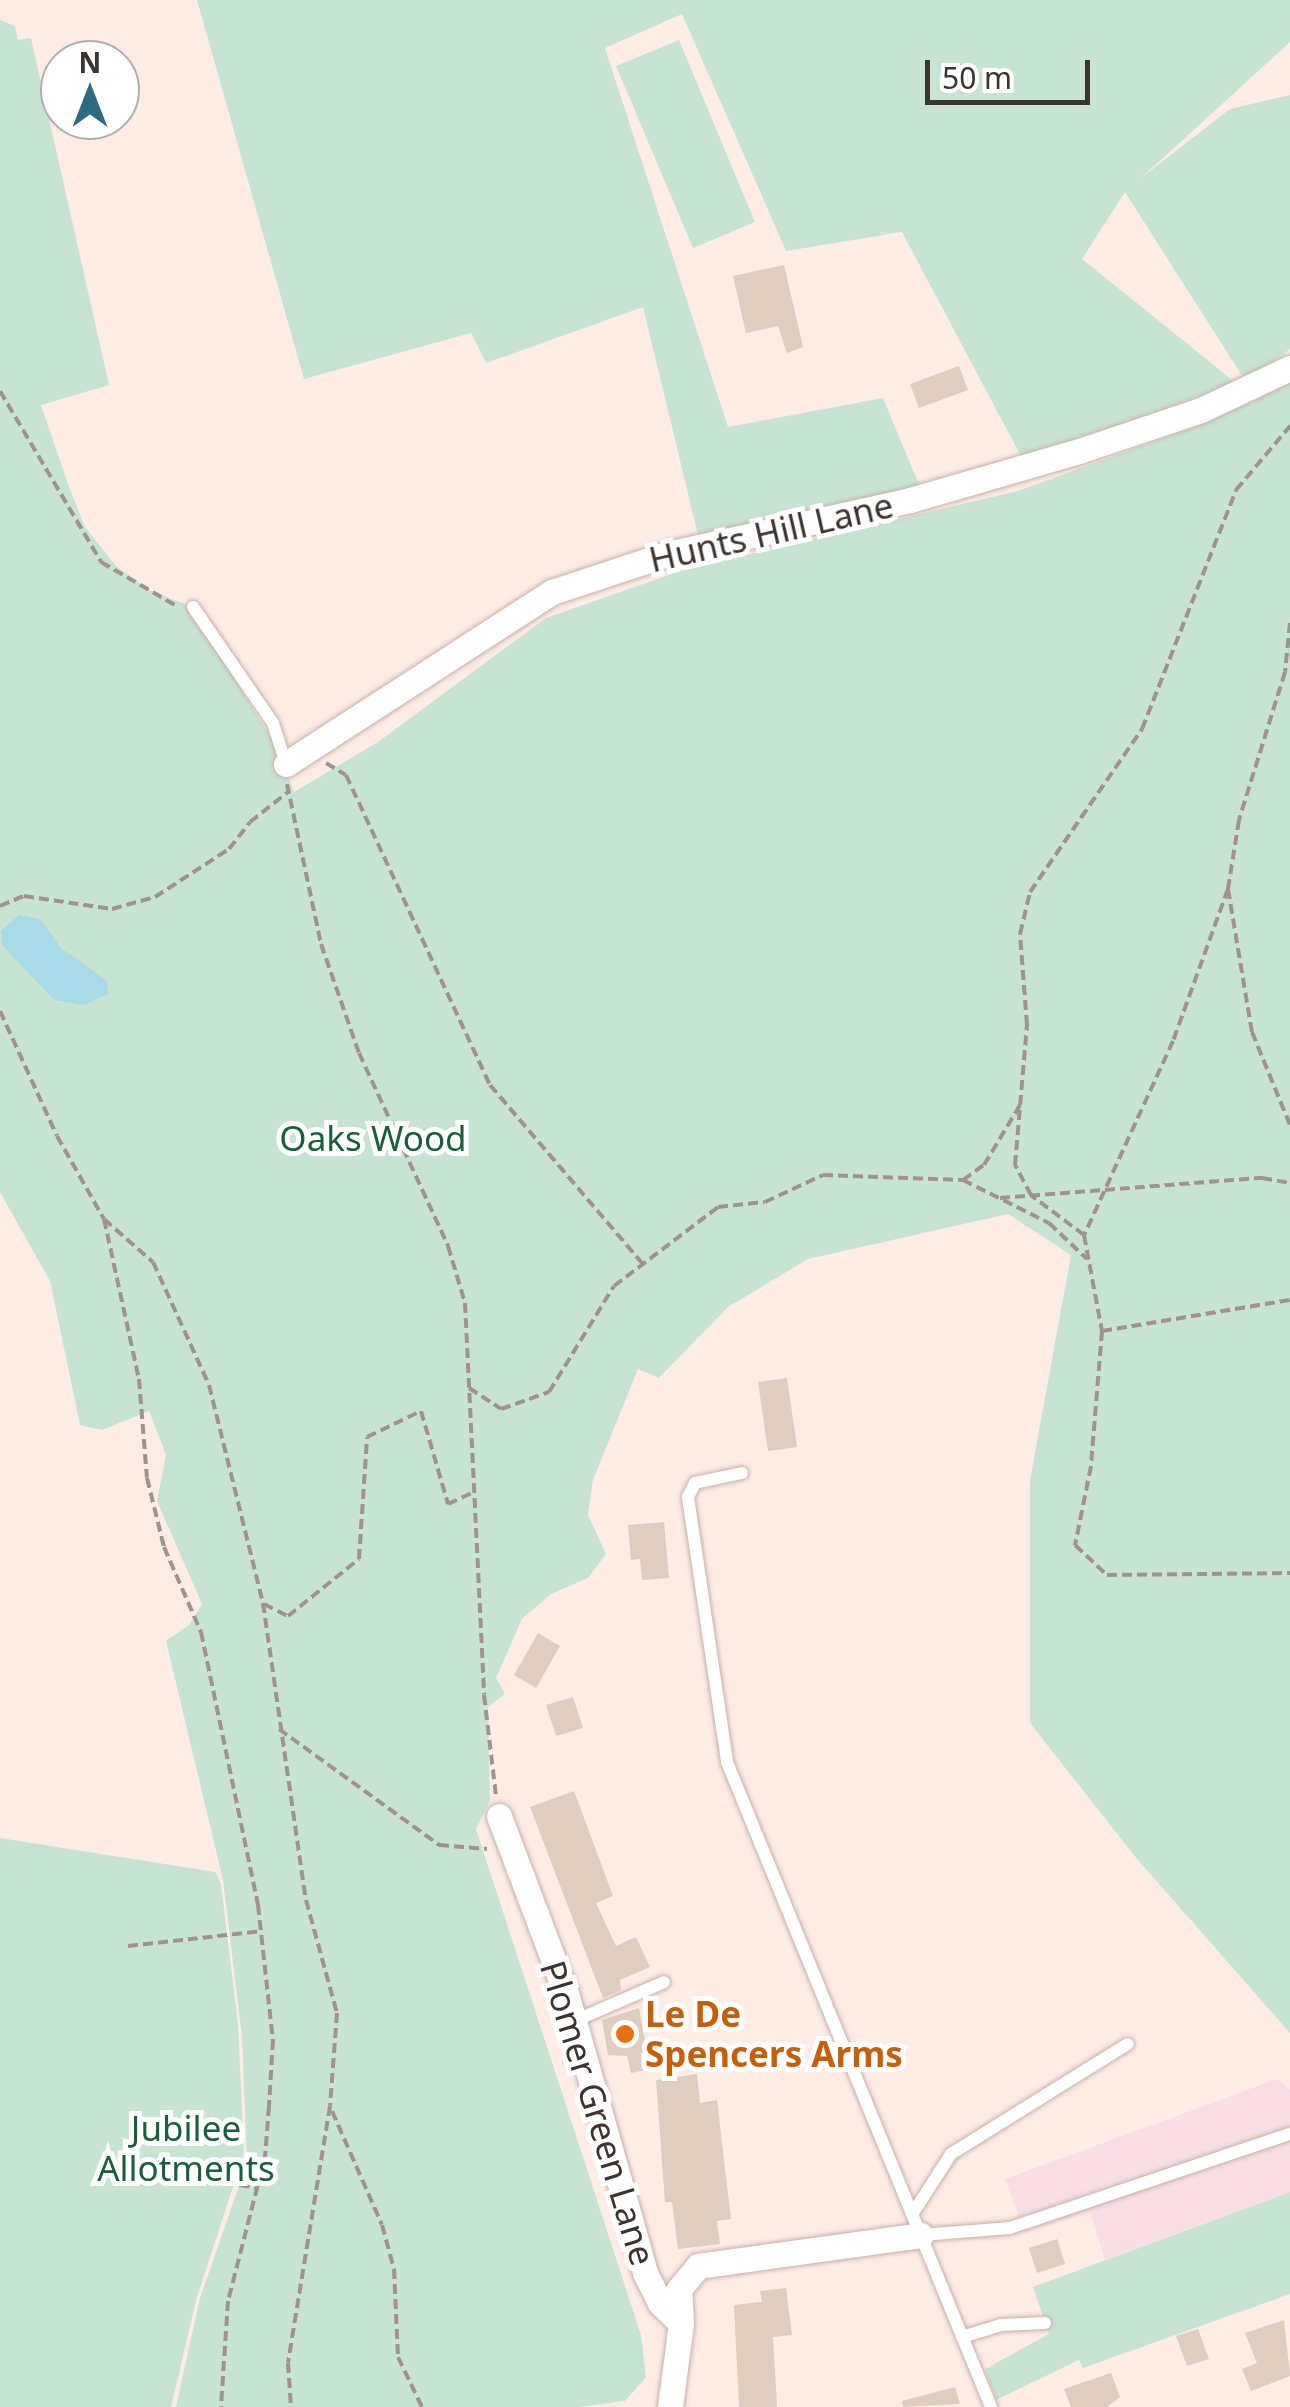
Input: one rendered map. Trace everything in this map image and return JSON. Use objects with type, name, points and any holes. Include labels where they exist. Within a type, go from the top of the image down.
[{"type":"street","name":"Hunts Hill Lane","points":[[296,758],[552,592],[667,554],[910,500],[1079,451],[1201,410],[1290,368]]},
{"type":"street","name":"Plomer Green Lane","points":[[499,1816],[505,1845],[574,2021],[645,2273],[660,2304],[681,2323]]},
{"type":"street","points":[[670,2407],[681,2323],[679,2289],[698,2266],[917,2224]]},
{"type":"lane","points":[[194,607],[296,758]]},
{"type":"lane","points":[[742,1472],[695,1483],[688,1497],[727,1762],[991,2407]]},
{"type":"lane","points":[[574,2021],[664,1982]]},
{"type":"lane","points":[[917,2224],[951,2154],[1128,2044]]},
{"type":"lane","points":[[917,2224],[1010,2228],[1290,2134]]},
{"type":"lane","points":[[962,2337],[1001,2325],[1045,2323]]},
{"type":"path","points":[[0,391],[101,562],[154,597],[194,607]]},
{"type":"path","points":[[1084,1234],[1031,1195],[1015,1166],[1028,1025],[1020,934],[1030,892],[1142,729],[1236,490],[1290,426]]},
{"type":"path","points":[[1290,623],[1285,672],[1238,820],[1228,889],[1173,1041],[1084,1234],[1102,1331],[1091,1466],[1075,1544],[1107,1575],[1290,1573]]},
{"type":"path","points":[[296,758],[346,775],[490,1085],[642,1264]]},
{"type":"path","points":[[0,906],[24,896],[112,909],[155,896],[229,849],[250,822],[288,792],[321,944],[359,1054],[448,1246],[465,1302],[484,1694],[499,1816]]},
{"type":"path","points":[[1228,889],[1252,1032],[1290,1125]]},
{"type":"path","points":[[0,1010],[57,1136],[104,1219],[139,1379],[147,1478],[164,1547],[202,1632],[262,1931],[274,2040],[257,2188],[228,2301],[222,2407]]},
{"type":"path","points":[[963,1180],[984,1165],[1022,1101]]},
{"type":"path","points":[[469,1388],[501,1409],[549,1392],[614,1286],[718,1207],[766,1202],[823,1174],[963,1180],[1049,1223],[1087,1259]]},
{"type":"path","points":[[1000,1198],[1262,1178],[1290,1183]]},
{"type":"path","points":[[104,1219],[153,1262],[177,1304],[209,1385],[263,1603],[306,1900],[337,2014],[330,2106],[288,2363],[291,2407]]},
{"type":"path","points":[[1102,1331],[1290,1300]]},
{"type":"path","points":[[263,1603],[288,1616],[359,1559],[368,1437],[421,1412],[448,1504],[474,1492]]},
{"type":"path","points":[[280,1729],[438,1845],[505,1845]]},
{"type":"path","points":[[128,1946],[262,1931]]},
{"type":"path","points":[[330,2106],[382,2225],[394,2270],[398,2357],[422,2407]]},
{"type":"path","points":[[226,2182],[257,2188]]},
{"type":"shaded area","points":[[1277,2079],[1290,2090],[1290,2192],[1105,2260],[1090,2211],[1025,2233],[1005,2179]]},
{"type":"green space","points":[[197,0],[1290,0],[1290,42],[1141,178],[1230,109],[1290,95],[1290,349],[1246,382],[1125,192],[1082,259],[1236,383],[1023,460],[902,232],[786,251],[682,14],[605,48],[728,427],[883,398],[920,487],[698,535],[643,307],[486,363],[471,333],[304,379]]},
{"type":"green space","name":"Oaks Wood","points":[[0,20],[15,26],[18,40],[31,38],[40,78],[40,140],[54,140],[109,385],[41,405],[69,487],[85,527],[116,566],[151,591],[188,605],[274,742],[294,792],[378,742],[546,618],[686,569],[1018,491],[1207,422],[1290,382],[1290,2033],[1137,1859],[1030,1723],[1030,1480],[1071,1255],[1008,1214],[808,1259],[728,1307],[659,1378],[638,1369],[593,1480],[588,1515],[606,1554],[588,1578],[551,1594],[522,1619],[496,1678],[505,1694],[488,1707],[490,1801],[476,1829],[641,2335],[646,2377],[625,2401],[578,2407],[176,2407],[200,2298],[247,2163],[242,2037],[223,1880],[166,1641],[189,1625],[202,1604],[157,1501],[166,1455],[149,1411],[102,1430],[80,1425],[50,1281],[0,1192]]},
{"type":"green space","points":[[679,40],[755,222],[693,248],[616,66]]},
{"type":"green space","name":"Jubilee Allotments","points":[[0,1838],[215,1872],[221,1884],[238,2024],[244,2153],[197,2297],[171,2407],[0,2407]]},
{"type":"green space","points":[[1290,2192],[1290,2294],[1083,2368],[1079,2360],[996,2400],[985,2369],[1049,2334],[1033,2287]]},
{"type":"water","points":[[19,915],[40,919],[61,948],[107,981],[108,994],[84,1005],[54,1000],[3,946],[1,931]]},
{"type":"building","points":[[784,265],[803,347],[787,353],[778,326],[746,333],[733,276]]},
{"type":"building","points":[[959,366],[968,390],[919,408],[910,384]]},
{"type":"building","points":[[787,1378],[797,1447],[768,1451],[758,1382]]},
{"type":"building","points":[[664,1522],[669,1578],[642,1580],[640,1559],[631,1560],[628,1525]]},
{"type":"building","points":[[538,1633],[560,1646],[536,1688],[514,1675]]},
{"type":"building","points":[[573,1697],[583,1728],[556,1736],[546,1705]]},
{"type":"building","points":[[574,1791],[613,1896],[596,1903],[616,1946],[636,1937],[650,1967],[620,1980],[621,1990],[603,1998],[530,1807]]},
{"type":"building","points":[[639,2008],[650,2069],[631,2073],[627,2056],[608,2055],[602,2020]]},
{"type":"building","points":[[697,2074],[700,2103],[717,2100],[731,2219],[717,2221],[720,2244],[678,2249],[672,2202],[665,2202],[656,2080]]},
{"type":"building","points":[[1057,2239],[1065,2264],[1037,2273],[1029,2248]]},
{"type":"building","points":[[786,2288],[792,2335],[773,2337],[777,2407],[739,2407],[734,2305],[762,2302],[760,2291]]},
{"type":"building","points":[[1284,2320],[1290,2376],[1251,2391],[1242,2369],[1257,2363],[1245,2333]]},
{"type":"building","points":[[1198,2329],[1209,2359],[1187,2366],[1176,2336]]},
{"type":"building","points":[[1111,2373],[1120,2397],[1107,2407],[1071,2407],[1064,2389]]},
{"type":"building","points":[[955,2387],[960,2404],[903,2407],[902,2401]]},
{"type":"place","name":"Le De Spencers Arms","points":[[625,2034]]}]
